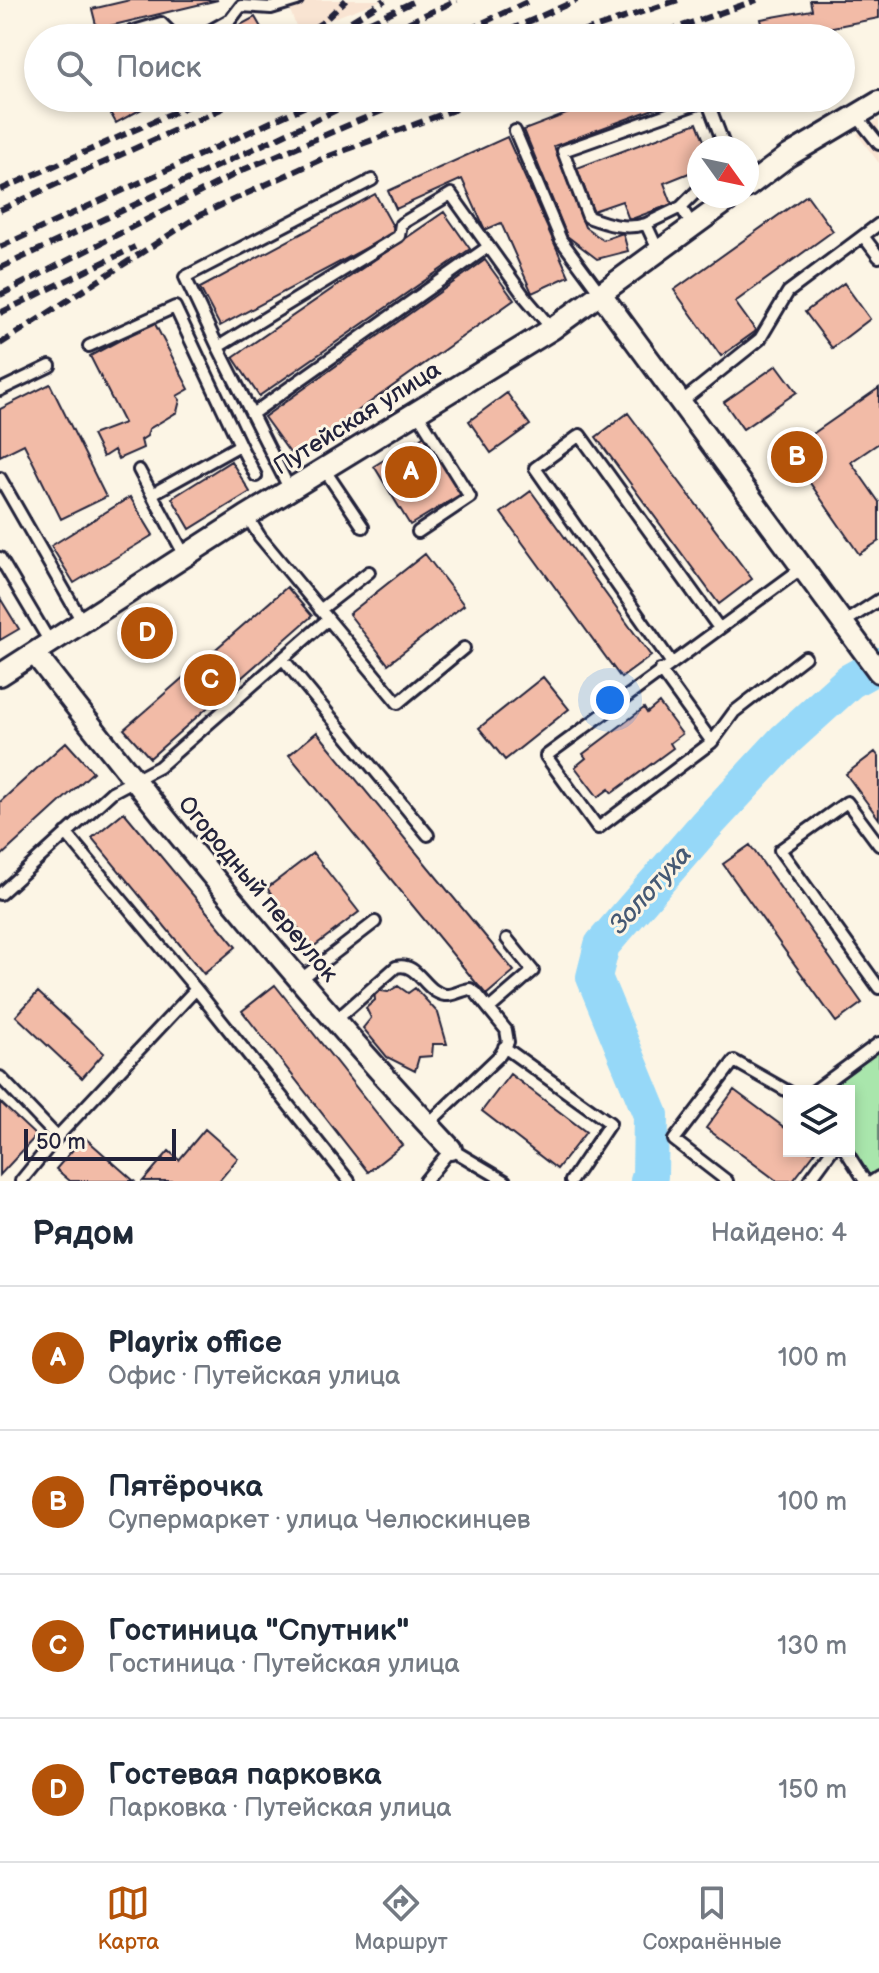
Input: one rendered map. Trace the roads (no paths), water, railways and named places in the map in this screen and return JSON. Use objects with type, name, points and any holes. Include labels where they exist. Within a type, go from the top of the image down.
[{"type":"street","points":[[759,178],[788,156],[879,102]]},
{"type":"street","name":"Путейская улица","points":[[0,675],[247,516],[552,329],[718,208]]},
{"type":"street","points":[[601,294],[879,672]]},
{"type":"street","name":"Огородный переулок","points":[[43,649],[132,780],[336,1020],[451,1149]]},
{"type":"lane","points":[[222,24],[231,19],[241,3],[271,8],[297,0]]},
{"type":"lane","points":[[673,112],[563,151],[588,217],[606,224],[633,228],[681,207],[687,201]]},
{"type":"lane","points":[[712,112],[721,136]]},
{"type":"lane","points":[[856,115],[879,144]]},
{"type":"lane","points":[[515,131],[561,240],[601,294]]},
{"type":"lane","points":[[290,490],[185,277],[372,180]]},
{"type":"lane","points":[[218,347],[399,236],[401,224],[451,194],[524,296],[552,329]]},
{"type":"lane","points":[[681,207],[693,227]]},
{"type":"lane","points":[[646,224],[659,252]]},
{"type":"lane","points":[[680,403],[760,339],[788,292],[879,224]]},
{"type":"lane","points":[[863,236],[879,257]]},
{"type":"lane","points":[[252,414],[488,247]]},
{"type":"lane","points":[[89,346],[175,307],[256,476]]},
{"type":"lane","points":[[0,390],[50,366]]},
{"type":"lane","points":[[417,412],[470,497],[418,532]]},
{"type":"lane","points":[[671,662],[535,468],[580,435],[719,628]]},
{"type":"lane","points":[[152,494],[240,445]]},
{"type":"lane","points":[[324,469],[363,527]]},
{"type":"lane","points":[[139,470],[185,556]]},
{"type":"lane","points":[[0,478],[83,623]]},
{"type":"lane","points":[[247,516],[260,537],[398,703],[464,648]]},
{"type":"lane","points":[[0,558],[43,649]]},
{"type":"lane","points":[[802,568],[546,756],[598,828],[712,742],[734,712],[805,657]]},
{"type":"lane","points":[[320,610],[369,572]]},
{"type":"lane","points":[[843,623],[879,600]]},
{"type":"lane","points":[[0,894],[112,792],[159,767],[328,619]]},
{"type":"lane","points":[[283,659],[428,835]]},
{"type":"lane","points":[[660,670],[712,742]]},
{"type":"lane","points":[[879,845],[847,802],[780,850],[879,988]]},
{"type":"lane","points":[[66,833],[196,989],[349,1181]]},
{"type":"lane","points":[[301,979],[375,922]]},
{"type":"lane","points":[[489,1009],[533,971],[507,939]]},
{"type":"lane","points":[[336,1020],[396,967],[403,965],[411,967],[435,992],[448,996],[470,989],[489,1009],[506,1030],[508,1042],[428,1124]]},
{"type":"lane","points":[[21,1181],[57,1137],[196,989]]},
{"type":"lane","points":[[822,1085],[879,1043]]},
{"type":"lane","points":[[504,1047],[610,1123],[571,1181]]},
{"type":"lane","points":[[727,1181],[674,1140],[734,1061],[783,1089]]},
{"type":"lane","points":[[0,1077],[57,1137]]},
{"type":"lane","points":[[425,1181],[451,1149],[505,1181]]},
{"type":"lane","points":[[809,1181],[827,1157]]},
{"type":"lane","points":[[850,1157],[865,1181]]},
{"type":"lane","points":[[873,1181],[879,1177]]},
{"type":"waterway","name":"Золотуха","points":[[648,1181],[651,1115],[594,977],[602,945],[785,740],[850,681],[879,665]]},
{"type":"railway","points":[[320,24],[346,0]]},
{"type":"railway","points":[[351,21],[385,0]]},
{"type":"railway","points":[[366,24],[417,0]]},
{"type":"railway","points":[[405,24],[457,0]]},
{"type":"railway","points":[[480,24],[531,0]]},
{"type":"railway","points":[[523,24],[577,0]]},
{"type":"railway","points":[[606,24],[678,0]]},
{"type":"railway","points":[[688,24],[757,0]]},
{"type":"railway","points":[[0,190],[175,112]]},
{"type":"railway","points":[[0,210],[214,112]]},
{"type":"railway","points":[[0,247],[293,112]]},
{"type":"railway","points":[[0,268],[332,112]]},
{"type":"railway","points":[[0,295],[245,169],[379,112]]},
{"type":"railway","points":[[0,344],[200,215],[324,158],[448,112]]},
{"type":"railway","points":[[0,313],[135,247]]},
{"type":"place","name":"Пятёрочка","points":[[797,457]]},
{"type":"place","name":"Playrix office","points":[[411,472]]},
{"type":"place","name":"Гостевая парковка","points":[[147,633]]},
{"type":"place","name":"Гостиница \"Спутник\"","points":[[210,680]]}]
